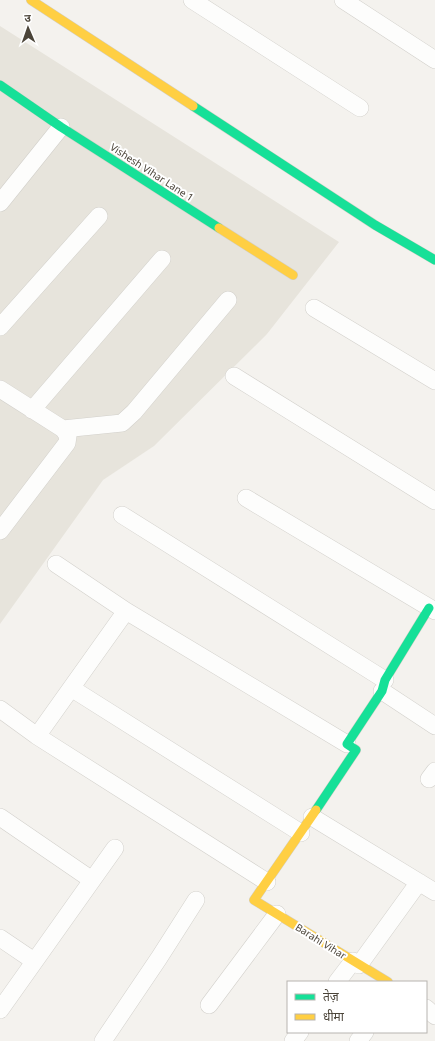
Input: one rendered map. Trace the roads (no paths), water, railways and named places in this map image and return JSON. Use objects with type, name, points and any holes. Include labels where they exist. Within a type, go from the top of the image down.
[{"type":"street","points":[[31,0],[368,220],[435,260]]},
{"type":"street","points":[[192,0],[360,108]]},
{"type":"street","points":[[343,0],[435,60]]},
{"type":"street","name":"Vishesh Vihar Lane 1","points":[[0,85],[61,127],[293,275]]},
{"type":"street","points":[[0,203],[61,127]]},
{"type":"street","points":[[0,327],[99,216]]},
{"type":"street","points":[[32,410],[162,259]]},
{"type":"street","points":[[63,429],[122,423],[134,412],[228,300]]},
{"type":"street","points":[[314,308],[435,381]]},
{"type":"street","points":[[234,376],[435,501]]},
{"type":"street","points":[[0,389],[63,429],[68,436],[67,443],[6,511],[0,532]]},
{"type":"street","points":[[246,498],[432,610],[347,744]]},
{"type":"street","points":[[122,515],[383,686],[435,726]]},
{"type":"street","points":[[0,709],[37,736],[267,882],[356,750],[126,611],[56,564]]},
{"type":"street","points":[[37,736],[126,611]]},
{"type":"street","points":[[72,688],[301,833]]},
{"type":"street","points":[[312,817],[435,892]]},
{"type":"street","points":[[0,818],[92,880]]},
{"type":"street","points":[[0,1010],[115,848]]},
{"type":"street","name":"Barahi Vihar","points":[[267,882],[254,900],[386,981]]},
{"type":"street","points":[[338,981],[356,963],[420,882]]},
{"type":"street","points":[[107,1039],[196,900]]},
{"type":"street","points":[[209,1005],[277,914]]},
{"type":"street","points":[[0,938],[34,961]]},
{"type":"street","points":[[427,1009],[435,1016]]},
{"type":"street","points":[[293,1041],[299,1033]]},
{"type":"street","points":[[358,1041],[364,1033]]}]
